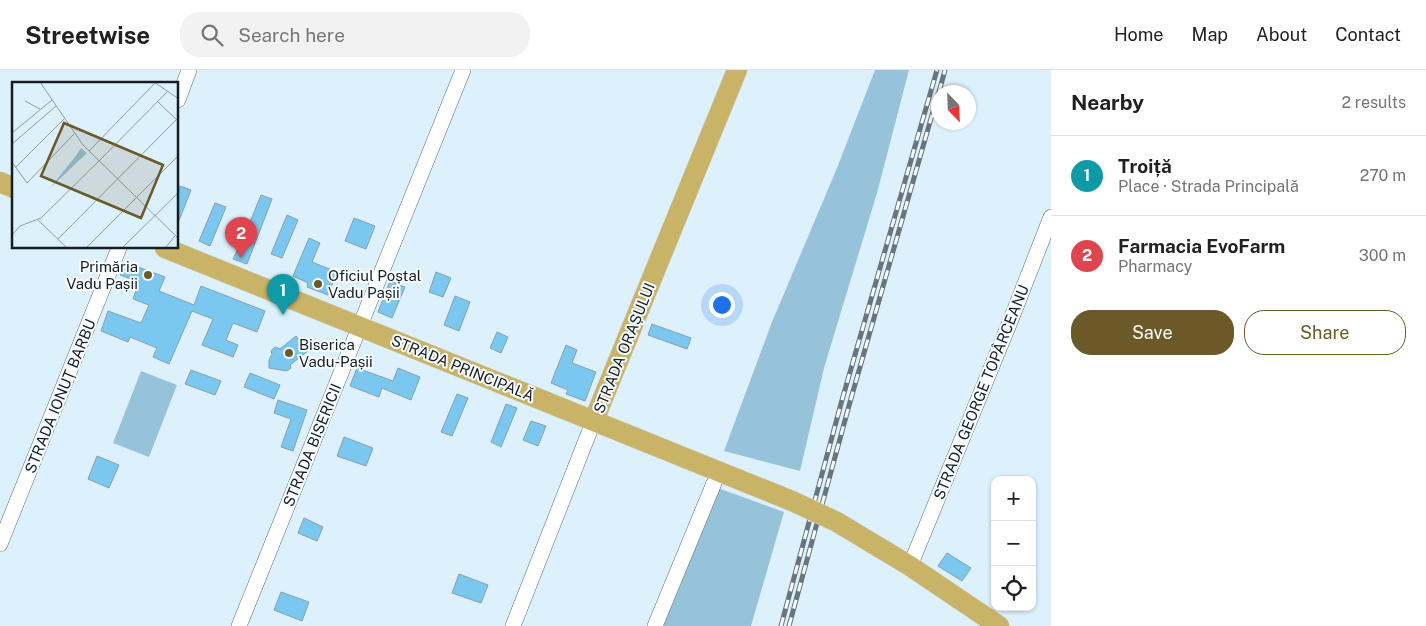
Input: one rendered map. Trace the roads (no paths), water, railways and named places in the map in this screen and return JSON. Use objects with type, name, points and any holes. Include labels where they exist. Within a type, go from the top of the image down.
[{"type":"main road","name":"STRADA ORAȘULUI","points":[[594,420],[737,70]]},
{"type":"main road","points":[[0,182],[12,187]]},
{"type":"main road","name":"STRADA PRINCIPALĂ","points":[[168,249],[792,501],[837,522],[910,566]]},
{"type":"main road","points":[[910,566],[999,626]]},
{"type":"street","points":[[179,97],[189,70]]},
{"type":"street","name":"STRADA BISERICII","points":[[239,626],[463,70]]},
{"type":"street","name":"STRADA GEORGE TOPÂRCEANU","points":[[910,566],[1051,217]]},
{"type":"street","name":"STRADA IONUȚ BARBU","points":[[0,544],[119,249]]},
{"type":"street","name":"STRADA ORAȘULUI","points":[[513,626],[594,420]]},
{"type":"street","points":[[655,626],[719,471]]},
{"type":"railway","points":[[781,626],[842,400],[937,70]]},
{"type":"railway","points":[[941,85],[945,70]]},
{"type":"railway","points":[[789,626],[850,402],[931,118]]},
{"type":"place","name":"Farmacia EvoFarm","points":[[241,258]]},
{"type":"place","name":"Primăria Vadu Pașii","points":[[148,275]]},
{"type":"place","name":"Oficiul Poștal Vadu Pașii","points":[[318,284]]},
{"type":"place","name":"Troiță","points":[[283,315]]},
{"type":"place","name":"Biserica Vadu-Pașii","points":[[289,353]]}]
